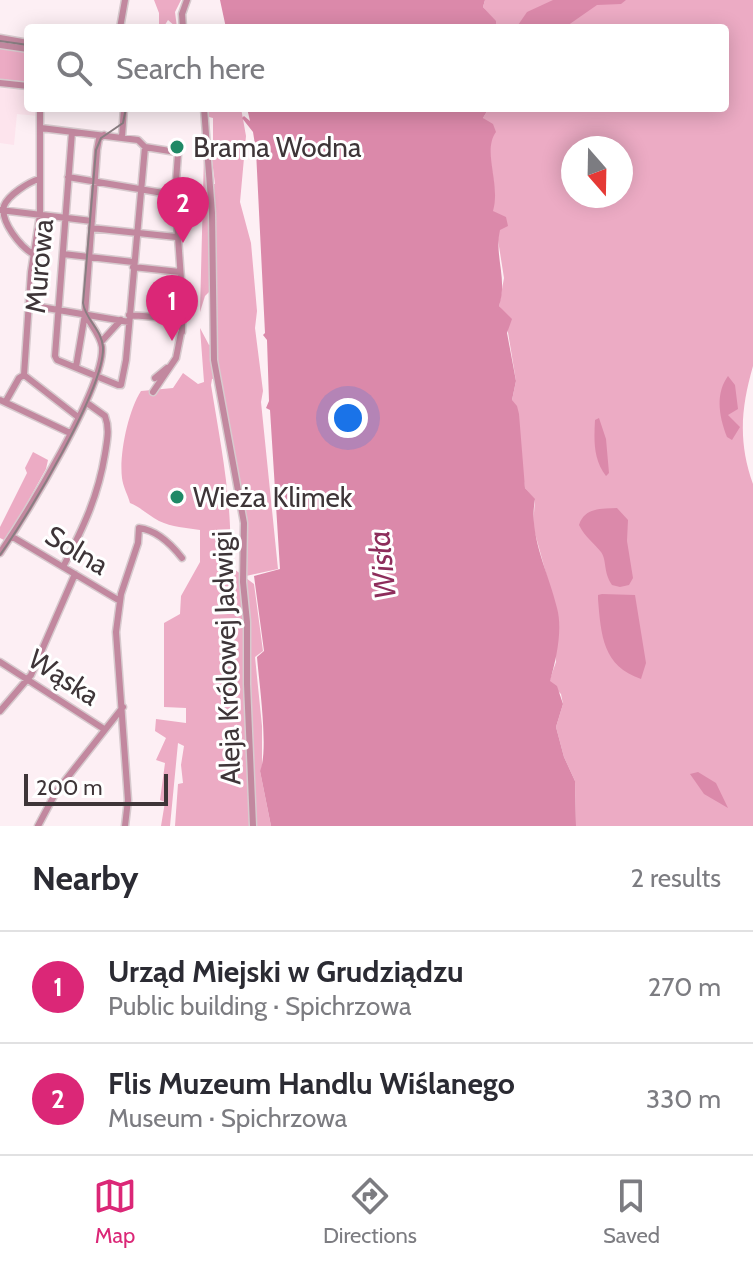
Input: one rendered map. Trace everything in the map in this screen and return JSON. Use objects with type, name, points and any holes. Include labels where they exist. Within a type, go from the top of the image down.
[{"type":"street","points":[[121,24],[125,0]]},
{"type":"street","points":[[183,24],[182,14],[187,0]]},
{"type":"street","points":[[0,38],[24,45]]},
{"type":"street","points":[[0,45],[24,46]]},
{"type":"street","points":[[0,83],[24,86]]},
{"type":"street","points":[[24,375],[33,254],[40,215],[40,112]]},
{"type":"street","points":[[122,137],[124,112]]},
{"type":"street","name":"Aleja Królowej Jadwigi","points":[[204,112],[212,213],[214,360],[244,523],[243,582],[253,826]]},
{"type":"street","points":[[41,128],[122,137],[138,140],[145,147],[177,153],[176,237],[182,332],[173,363],[153,392]]},
{"type":"street","name":"Murowa","points":[[72,132],[55,359],[96,375],[100,380],[121,385],[126,360],[126,319]]},
{"type":"street","points":[[76,367],[85,314],[99,139],[104,135]]},
{"type":"street","points":[[101,342],[126,319],[145,147]]},
{"type":"street","points":[[68,177],[175,195]]},
{"type":"street","points":[[1,210],[30,182],[39,179]]},
{"type":"street","points":[[1,210],[176,237]]},
{"type":"street","points":[[1,210],[11,232],[33,254]]},
{"type":"street","points":[[63,254],[180,272]]},
{"type":"street","points":[[29,305],[126,319],[182,319]]},
{"type":"street","points":[[0,553],[87,403],[102,352],[101,342],[85,314]]},
{"type":"street","points":[[155,378],[173,363]]},
{"type":"street","points":[[24,375],[3,401],[70,433]]},
{"type":"street","points":[[24,375],[78,417]]},
{"type":"street","points":[[63,567],[97,495],[107,443],[109,429],[105,416],[87,403]]},
{"type":"street","points":[[125,826],[128,800],[116,632],[120,601],[138,543],[139,528],[159,536],[182,558]]},
{"type":"street","name":"Solna","points":[[11,536],[120,601]]},
{"type":"street","points":[[0,711],[29,679],[75,574]]},
{"type":"street","name":"Wąska","points":[[0,662],[104,729]]},
{"type":"street","points":[[38,826],[56,792],[123,707]]},
{"type":"shaded area","points":[[154,0],[181,0],[175,12],[176,24],[168,20],[166,24],[159,24]]},
{"type":"shaded area","points":[[485,0],[753,0],[753,366],[746,396],[743,439],[753,484],[753,826],[576,826],[575,781],[564,757],[556,727],[563,704],[561,694],[549,682],[556,662],[547,577],[533,526],[535,500],[525,488],[512,400],[516,381],[505,314],[499,306],[504,278],[498,240],[500,216],[492,211],[492,137],[483,118],[487,112],[729,112],[729,24],[495,24],[483,7]]},
{"type":"shaded area","points":[[0,47],[24,50],[24,82],[0,79]]},
{"type":"shaded area","points":[[0,88],[24,90],[24,112],[38,112],[38,116],[17,114],[14,145],[0,143]]},
{"type":"shaded area","points":[[208,112],[242,112],[246,136],[240,202],[251,243],[257,311],[255,328],[263,391],[261,402],[278,569],[246,576],[246,532],[217,359],[215,218],[211,184],[215,184],[210,144],[213,143],[213,118],[209,117]]},
{"type":"shaded area","points":[[204,154],[211,208],[210,291],[200,312]]},
{"type":"shaded area","points":[[200,328],[209,345],[212,344],[216,378],[212,379],[211,385],[228,497],[230,566],[254,584],[263,651],[255,657],[262,726],[260,771],[271,826],[175,826],[178,784],[183,783],[181,765],[184,746],[178,743],[170,826],[161,826],[165,802],[160,800],[165,763],[156,760],[166,738],[155,731],[156,719],[186,723],[186,708],[164,707],[164,623],[180,614],[181,596],[200,562],[200,530],[164,523],[130,503],[121,468],[128,421],[141,391],[173,388],[183,373],[198,384],[204,382]]},
{"type":"shaded area","points":[[33,452],[48,460],[46,469],[6,541],[0,538],[0,527],[27,473],[25,468]]},
{"type":"water","points":[[220,0],[485,0],[483,7],[496,21],[496,24],[225,24]]},
{"type":"water","points":[[553,0],[626,0],[621,4],[597,5],[570,24],[519,24],[527,12]]},
{"type":"water","name":"Wisła","points":[[248,112],[487,112],[483,118],[493,124],[496,132],[491,149],[495,190],[493,211],[506,217],[508,226],[500,230],[502,286],[499,306],[512,319],[507,333],[516,381],[512,400],[519,414],[525,488],[535,499],[534,527],[559,617],[558,645],[550,681],[557,686],[563,704],[556,727],[564,757],[575,781],[576,826],[271,826],[260,771],[264,733],[257,657],[264,651],[254,576],[280,569],[270,410],[266,408],[269,401],[267,340],[263,335],[256,151],[253,132],[242,118],[244,116],[250,121]]},
{"type":"water","points":[[728,376],[735,385],[738,409],[728,415],[740,427],[732,440],[727,437],[720,414],[721,390]]},
{"type":"water","points":[[599,418],[606,439],[609,473],[606,476],[595,449],[595,420]]},
{"type":"water","points":[[617,508],[628,520],[627,541],[633,578],[629,585],[620,587],[612,585],[603,555],[579,525],[589,512]]},
{"type":"water","points":[[598,595],[635,595],[646,663],[641,679],[619,666],[606,648],[598,599]]},
{"type":"water","points":[[698,772],[716,783],[728,808],[704,794],[690,774]]},
{"type":"tram line","points":[[0,41],[24,44]]},
{"type":"tram line","points":[[0,555],[62,453],[100,366],[102,341],[83,303],[96,150],[101,138],[123,123],[125,112]]},
{"type":"place","name":"Brama Wodna","points":[[177,147]]},
{"type":"place","name":"Flis Muzeum Handlu Wiślanego","points":[[183,243]]},
{"type":"place","name":"Urząd Miejski w Grudziądzu","points":[[172,341]]},
{"type":"place","name":"Wieża Klimek","points":[[177,497]]}]
